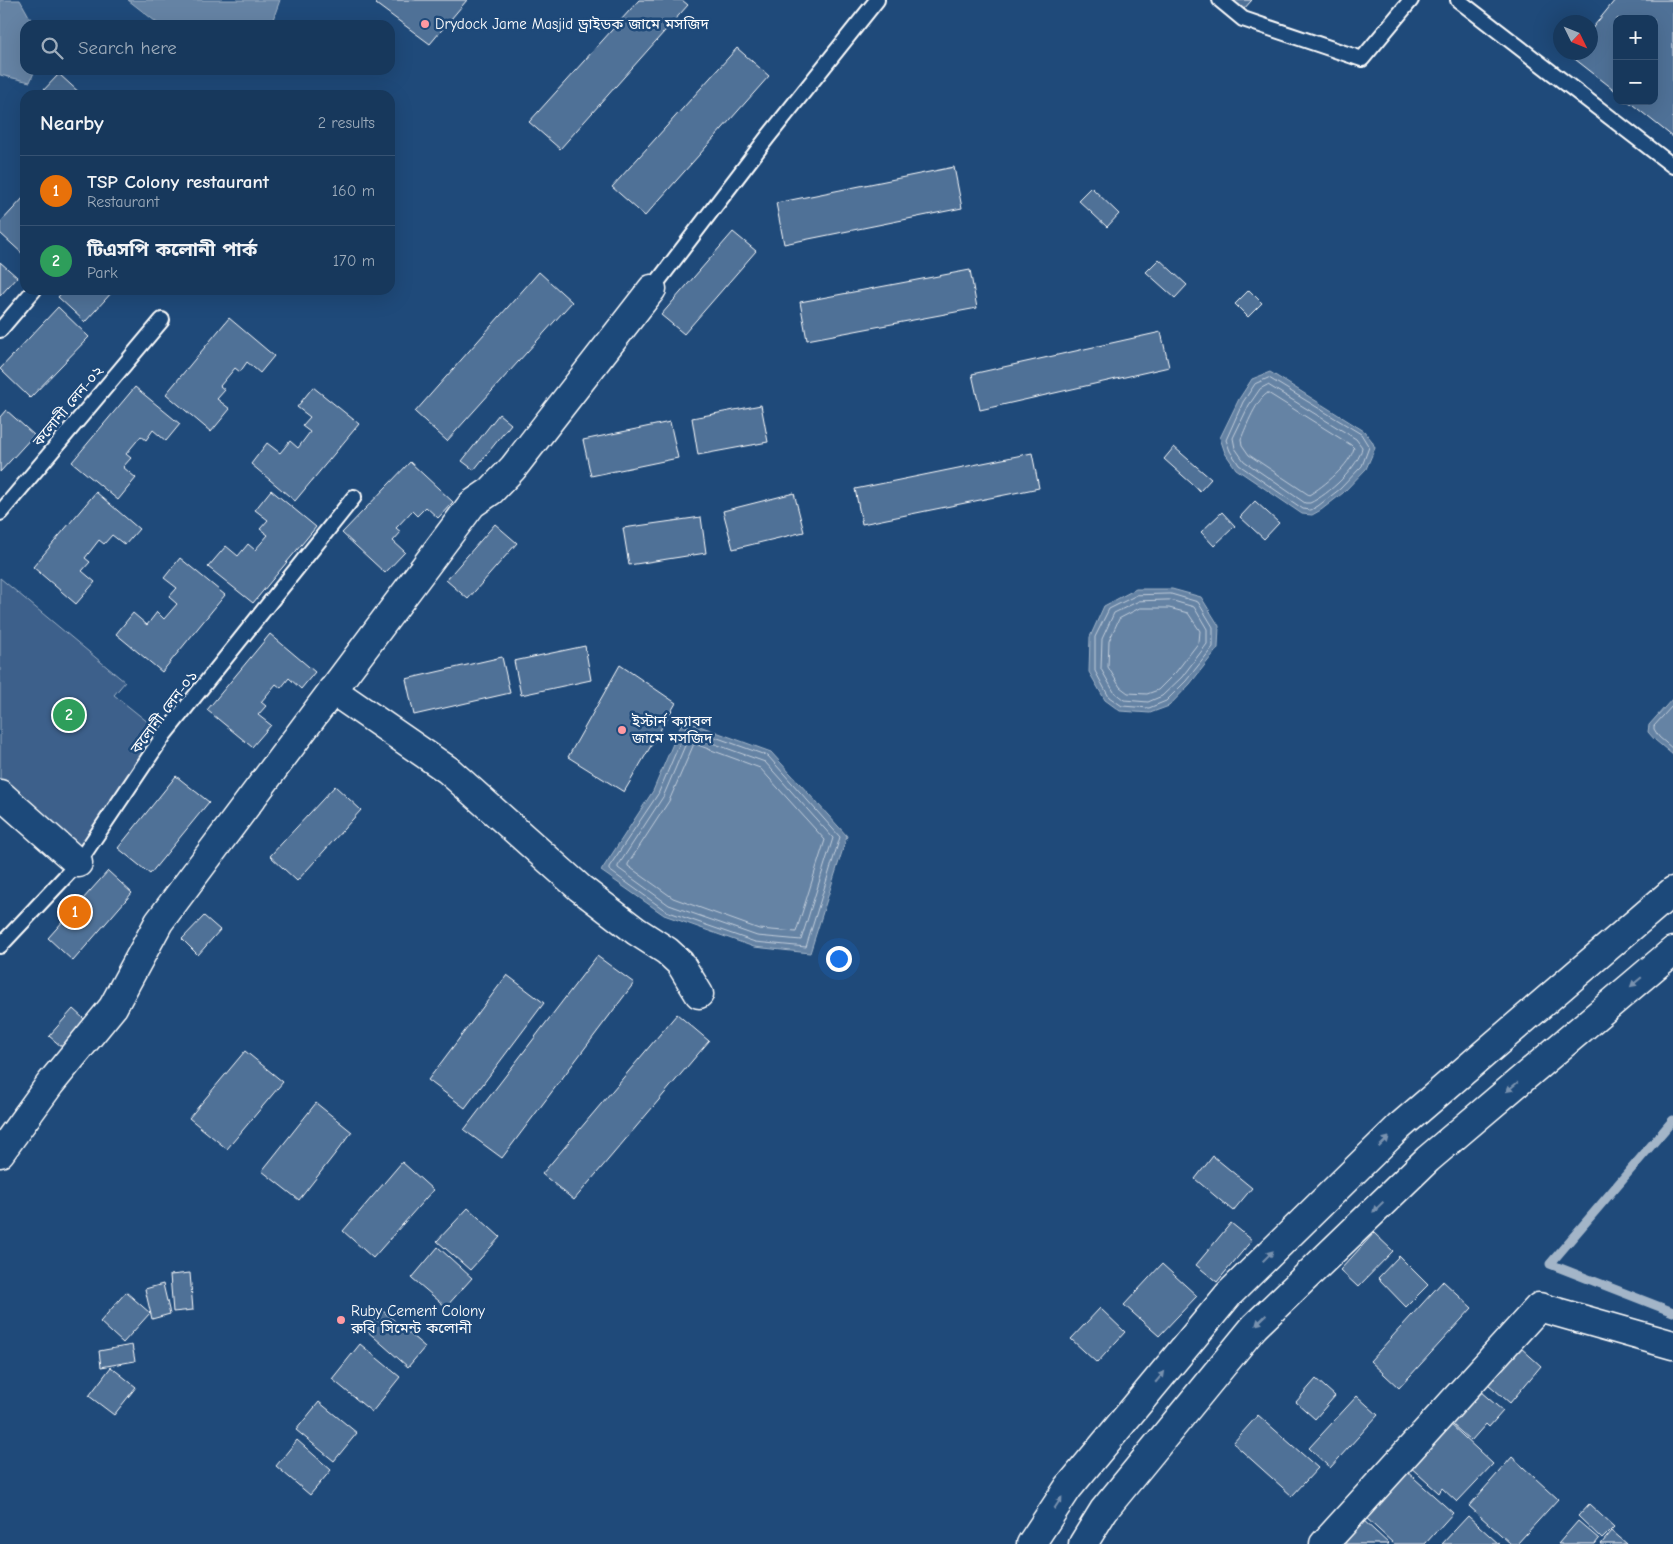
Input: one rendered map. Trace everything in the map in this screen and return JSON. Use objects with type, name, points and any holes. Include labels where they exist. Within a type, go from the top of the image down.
[{"type":"street","points":[[0,1153],[50,1084],[113,1007],[159,922],[472,504],[491,491],[513,468],[652,289]]},
{"type":"street","points":[[332,690],[448,770],[580,888],[636,932],[667,951],[680,963],[699,994]]},
{"type":"street","points":[[0,794],[78,863]]},
{"type":"street","points":[[1031,1544],[1068,1488],[1229,1294],[1399,1127],[1673,890]]},
{"type":"street","points":[[1082,1544],[1104,1510],[1254,1327],[1428,1159],[1673,951]]},
{"type":"street","points":[[1324,1544],[1539,1307],[1673,1345]]},
{"type":"lane","points":[[652,289],[767,138],[877,0]]},
{"type":"lane","points":[[1220,0],[1243,19],[1362,59],[1411,0]]},
{"type":"lane","points":[[1458,0],[1673,166]]},
{"type":"lane","points":[[0,330],[30,295]]},
{"type":"lane","name":"কলোনী লেন-০২","points":[[0,513],[162,320]]},
{"type":"lane","name":"কলোনী লেন-০১","points":[[0,946],[78,863],[164,735],[354,497]]},
{"type":"shaded area","points":[[0,578],[125,682],[114,695],[164,735],[78,863],[0,794]]},
{"type":"water","points":[[0,0],[20,0],[31,20],[20,20],[20,75],[33,75],[30,82],[0,75]]},
{"type":"water","points":[[128,0],[280,0],[273,20],[154,20]]},
{"type":"water","points":[[1270,372],[1364,431],[1375,448],[1366,469],[1343,493],[1312,515],[1302,514],[1236,469],[1225,453],[1220,438],[1239,399],[1252,379]]},
{"type":"water","points":[[1136,589],[1172,589],[1201,597],[1219,626],[1218,648],[1190,684],[1169,706],[1150,713],[1120,711],[1105,700],[1089,672],[1090,637],[1104,606]]},
{"type":"water","points":[[1673,698],[1673,755],[1648,732],[1649,725]]},
{"type":"water","points":[[683,720],[771,752],[847,836],[810,953],[754,947],[664,915],[601,871],[653,791]]},
{"type":"building","name":"Drydock Jame Masjid ড্রাইডক জামে মসজিদ","points":[[380,0],[467,0],[430,44],[376,4]]},
{"type":"building","points":[[639,0],[682,0],[688,5],[560,149],[529,122]]},
{"type":"building","points":[[1232,0],[1252,0],[1243,10]]},
{"type":"building","points":[[1615,0],[1673,0],[1673,137],[1633,105],[1658,105],[1658,15],[1613,15],[1613,89],[1576,60],[1598,60],[1598,21]]},
{"type":"building","points":[[737,48],[769,76],[645,216],[612,187]]},
{"type":"building","points":[[60,75],[77,90],[44,90]]},
{"type":"building","points":[[954,167],[962,208],[784,244],[776,203]]},
{"type":"building","points":[[1091,187],[1119,214],[1107,227],[1078,200]]},
{"type":"building","points":[[20,201],[20,251],[0,233],[0,223]]},
{"type":"building","points":[[733,232],[756,251],[684,334],[661,315]]},
{"type":"building","points":[[1159,259],[1187,285],[1175,298],[1146,272]]},
{"type":"building","points":[[0,262],[17,277],[0,296]]},
{"type":"building","points":[[970,270],[977,308],[807,340],[800,302]]},
{"type":"building","points":[[539,272],[572,302],[447,441],[415,412]]},
{"type":"building","points":[[1249,290],[1262,303],[1248,317],[1235,304]]},
{"type":"building","points":[[60,295],[109,295],[85,322],[58,297]]},
{"type":"building","points":[[58,307],[89,337],[30,398],[0,369]]},
{"type":"building","points":[[229,318],[274,356],[260,373],[247,362],[240,372],[235,368],[220,386],[225,390],[217,399],[230,409],[211,432],[166,394]]},
{"type":"building","points":[[1161,332],[1169,367],[980,410],[972,374]]},
{"type":"building","points":[[135,387],[180,424],[166,441],[153,430],[146,440],[141,436],[126,454],[131,458],[123,467],[136,478],[118,500],[72,462]]},
{"type":"building","points":[[313,387],[359,424],[295,501],[251,464],[267,443],[280,453],[290,441],[298,448],[310,432],[302,426],[310,417],[297,407]]},
{"type":"building","points":[[761,405],[768,442],[698,455],[692,418]]},
{"type":"building","points":[[6,410],[34,435],[0,472],[0,417]]},
{"type":"building","points":[[499,414],[511,424],[474,470],[462,461]]},
{"type":"building","points":[[670,422],[678,458],[591,476],[583,440]]},
{"type":"building","points":[[1174,447],[1211,479],[1200,491],[1164,459]]},
{"type":"building","points":[[1032,453],[1039,488],[862,524],[855,489]]},
{"type":"building","points":[[410,462],[453,502],[438,518],[426,507],[417,516],[412,511],[396,528],[401,532],[393,541],[405,552],[385,573],[342,533]]},
{"type":"building","points":[[271,490],[316,527],[253,603],[208,567],[226,546],[238,556],[248,544],[255,550],[268,535],[260,529],[268,520],[255,510]]},
{"type":"building","points":[[96,492],[139,529],[125,545],[112,535],[104,544],[99,540],[85,558],[90,562],[82,571],[95,582],[76,604],[33,567]]},
{"type":"building","points":[[794,493],[804,532],[733,549],[723,511]]},
{"type":"building","points":[[1255,501],[1279,523],[1264,539],[1240,517]]},
{"type":"building","points":[[1222,512],[1235,526],[1214,546],[1201,532]]},
{"type":"building","points":[[701,517],[706,553],[629,565],[623,528]]},
{"type":"building","points":[[495,524],[517,543],[468,599],[446,580]]},
{"type":"building","points":[[180,558],[225,595],[162,672],[116,634],[133,613],[147,625],[157,612],[164,619],[177,604],[169,597],[177,588],[164,578]]},
{"type":"building","points":[[270,634],[315,672],[301,689],[289,678],[281,688],[276,684],[261,702],[266,706],[258,715],[271,725],[252,747],[207,710]]},
{"type":"building","points":[[585,646],[591,680],[521,695],[514,661]]},
{"type":"building","points":[[502,657],[510,693],[414,715],[406,679]]},
{"type":"building","name":"ইস্টার্ন ক্যাবল জামে মসজিদ","points":[[620,665],[676,703],[624,792],[568,757]]},
{"type":"building","points":[[176,776],[209,802],[150,874],[118,848]]},
{"type":"building","points":[[335,786],[361,810],[297,881],[270,856]]},
{"type":"building","points":[[108,871],[132,893],[73,961],[48,938]]},
{"type":"building","points":[[77,906],[83,909],[73,918],[68,915]]},
{"type":"building","points":[[204,916],[220,930],[198,955],[182,939]]},
{"type":"building","points":[[597,956],[634,983],[502,1158],[464,1130]]},
{"type":"building","points":[[507,975],[544,1003],[465,1108],[428,1080]]},
{"type":"building","points":[[73,1009],[93,1027],[69,1053],[49,1036]]},
{"type":"building","points":[[677,1014],[709,1041],[574,1200],[542,1174]]},
{"type":"building","points":[[245,1051],[283,1082],[227,1149],[189,1118]]},
{"type":"building","points":[[316,1103],[352,1132],[299,1200],[262,1171]]},
{"type":"building","points":[[1213,1156],[1252,1188],[1233,1211],[1195,1179]]},
{"type":"building","points":[[402,1162],[433,1190],[373,1258],[343,1231]]},
{"type":"building","points":[[468,1208],[500,1237],[470,1270],[437,1241]]},
{"type":"building","points":[[1231,1223],[1252,1240],[1217,1282],[1196,1265]]},
{"type":"building","points":[[1374,1233],[1393,1251],[1358,1287],[1340,1270]]},
{"type":"building","points":[[438,1247],[472,1278],[446,1307],[412,1278]]},
{"type":"building","points":[[1399,1256],[1428,1285],[1406,1307],[1378,1278]]},
{"type":"building","points":[[1162,1264],[1197,1296],[1159,1336],[1124,1305]]},
{"type":"building","points":[[190,1273],[193,1310],[173,1312],[170,1275]]},
{"type":"building","points":[[1443,1281],[1472,1308],[1399,1388],[1370,1361]]},
{"type":"building","points":[[163,1284],[170,1314],[152,1319],[145,1289]]},
{"type":"building","points":[[126,1292],[150,1313],[123,1343],[100,1322]]},
{"type":"building","points":[[1100,1308],[1125,1332],[1097,1363],[1071,1339]]},
{"type":"building","points":[[383,1311],[425,1347],[408,1367],[366,1330]]},
{"type":"building","points":[[360,1344],[400,1377],[372,1412],[332,1379]]},
{"type":"building","points":[[132,1345],[135,1361],[101,1367],[99,1351]]},
{"type":"building","points":[[1520,1347],[1541,1366],[1510,1403],[1488,1384]]},
{"type":"building","points":[[111,1367],[136,1387],[114,1415],[89,1396]]},
{"type":"building","points":[[1316,1379],[1335,1396],[1315,1419],[1296,1402]]},
{"type":"building","points":[[1473,1385],[1503,1411],[1489,1427],[1486,1424],[1471,1441],[1444,1417]]},
{"type":"building","points":[[1357,1396],[1378,1415],[1330,1468],[1309,1448]]},
{"type":"building","points":[[319,1402],[357,1433],[334,1461],[296,1430]]},
{"type":"building","points":[[1258,1415],[1318,1468],[1292,1496],[1233,1443]]},
{"type":"building","points":[[1448,1422],[1493,1464],[1457,1502],[1442,1488],[1439,1493],[1408,1465]]},
{"type":"building","points":[[297,1440],[331,1470],[310,1495],[276,1466]]},
{"type":"building","points":[[1512,1457],[1558,1499],[1517,1544],[1511,1544],[1469,1506]]},
{"type":"building","points":[[1405,1470],[1453,1513],[1425,1544],[1394,1544],[1363,1515]]},
{"type":"building","points":[[1589,1504],[1614,1527],[1602,1539],[1578,1516]]},
{"type":"building","points":[[1468,1516],[1499,1544],[1442,1544]]},
{"type":"building","points":[[1361,1518],[1389,1544],[1337,1544]]},
{"type":"building","points":[[1578,1521],[1599,1539],[1595,1544],[1558,1544]]},
{"type":"building","points":[[1612,1531],[1627,1544],[1601,1544]]},
{"type":"waterway","points":[[1673,1120],[1550,1264],[1673,1312]]},
{"type":"place","name":"Drydock Jame Masjid ড্রাইডক জামে মসজিদ","points":[[425,24]]},
{"type":"place","name":"টিএসপি কলোনী পার্ক","points":[[69,715]]},
{"type":"place","name":"ইস্টার্ন ক্যাবল জামে মসজিদ","points":[[622,730]]},
{"type":"place","name":"TSP Colony restaurant","points":[[75,912]]},
{"type":"place","name":"Ruby Cement Colony রুবি সিমেন্ট কলোনী","points":[[341,1320]]}]
